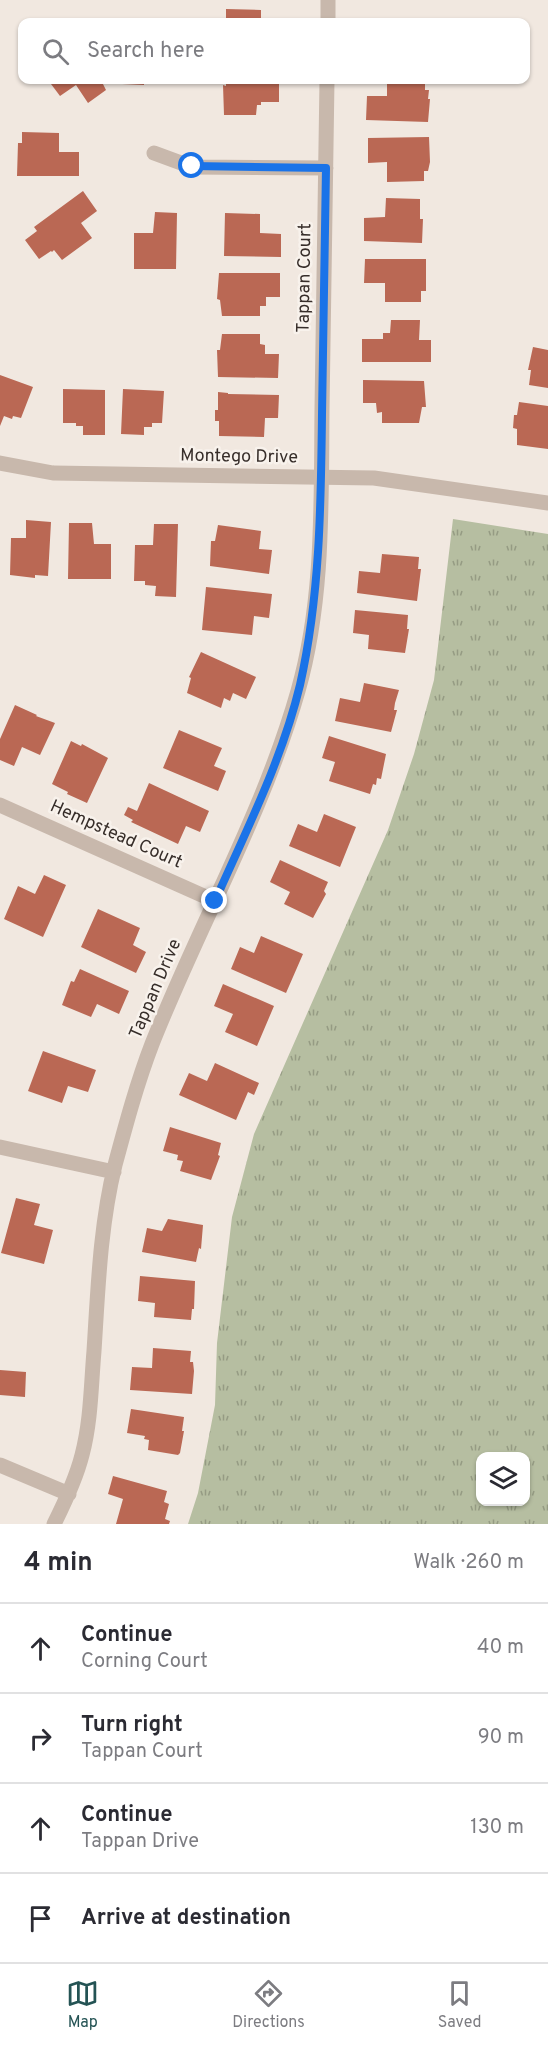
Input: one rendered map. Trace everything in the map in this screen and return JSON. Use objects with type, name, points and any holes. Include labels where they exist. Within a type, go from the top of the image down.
[{"type":"street","points":[[328,0],[328,18]]},
{"type":"street","name":"Tappan Court","points":[[321,478],[327,84]]},
{"type":"street","points":[[154,153],[192,166],[326,168]]},
{"type":"street","name":"Montego Drive","points":[[0,463],[53,473],[374,478],[548,503]]},
{"type":"street","name":"Tappan Drive","points":[[54,1524],[69,1494],[82,1456],[89,1416],[103,1236],[114,1172],[130,1108],[153,1043],[276,759],[299,687],[312,625],[318,568],[321,478]]},
{"type":"street","name":"Hempstead Court","points":[[0,805],[215,901]]},
{"type":"street","points":[[0,1147],[114,1172]]},
{"type":"street","points":[[0,1465],[69,1494]]},
{"type":"green space","points":[[453,519],[548,534],[548,1524],[188,1524],[198,1493],[215,1405],[217,1343],[232,1217],[254,1134],[388,830],[414,754],[434,680]]},
{"type":"building","points":[[226,9],[261,10],[261,18],[226,18]]},
{"type":"building","points":[[51,84],[103,84],[106,90],[88,103],[76,85],[60,96]]},
{"type":"building","points":[[226,84],[279,84],[279,102],[261,102],[261,105],[257,105],[256,115],[224,115],[223,85],[226,86]]},
{"type":"building","points":[[387,84],[425,84],[425,90],[429,90],[428,99],[430,99],[428,122],[366,120],[367,96],[387,96]]},
{"type":"building","points":[[22,132],[59,133],[59,152],[79,152],[79,176],[17,176],[18,143],[22,143]]},
{"type":"building","points":[[429,137],[430,162],[428,171],[424,171],[424,181],[387,182],[387,162],[368,163],[368,138]]},
{"type":"building","points":[[83,191],[97,211],[81,223],[92,238],[62,260],[54,250],[39,259],[25,240],[37,231],[34,227]]},
{"type":"building","points":[[386,198],[420,199],[420,219],[423,219],[422,243],[364,241],[364,218],[385,217]]},
{"type":"building","points":[[155,212],[177,213],[176,269],[134,269],[134,233],[153,233]]},
{"type":"building","points":[[225,213],[260,214],[260,233],[281,234],[281,257],[224,256]]},
{"type":"building","points":[[365,259],[426,259],[426,291],[421,291],[421,302],[385,302],[385,283],[364,283]]},
{"type":"building","points":[[219,273],[280,273],[280,297],[266,297],[266,306],[260,306],[260,316],[222,316],[220,300],[217,299]]},
{"type":"building","points":[[391,320],[420,320],[419,340],[431,340],[431,362],[362,362],[362,339],[383,339],[383,333],[390,333]]},
{"type":"building","points":[[222,334],[260,334],[260,344],[265,345],[265,354],[279,354],[278,378],[218,377],[217,350],[220,350]]},
{"type":"building","points":[[533,347],[548,350],[548,388],[529,385],[531,370],[528,370]]},
{"type":"building","points":[[0,375],[33,387],[21,418],[13,416],[12,419],[4,416],[0,426]]},
{"type":"building","points":[[363,380],[424,381],[426,407],[422,407],[419,423],[382,423],[382,412],[377,413],[376,403],[363,403]]},
{"type":"building","points":[[63,389],[105,390],[105,435],[83,435],[83,426],[76,426],[76,423],[63,423]]},
{"type":"building","points":[[123,389],[164,391],[162,423],[152,423],[152,427],[144,427],[144,435],[121,434]]},
{"type":"building","points":[[218,392],[279,395],[278,418],[265,418],[264,437],[219,436],[219,421],[215,421],[215,410],[218,410]]},
{"type":"building","points":[[519,402],[548,406],[548,449],[517,445],[517,429],[513,428],[514,415],[517,415]]},
{"type":"building","points":[[26,520],[51,522],[48,576],[35,575],[35,578],[10,575],[11,538],[26,538]]},
{"type":"building","points":[[69,523],[92,523],[94,544],[111,544],[111,579],[68,579]]},
{"type":"building","points":[[154,524],[178,524],[176,597],[155,596],[156,586],[145,585],[145,581],[134,581],[135,545],[153,545]]},
{"type":"building","points":[[218,525],[261,531],[259,549],[272,550],[269,574],[210,566],[211,541],[215,541]]},
{"type":"building","points":[[382,554],[419,557],[418,569],[421,569],[417,601],[357,593],[359,571],[380,573]]},
{"type":"building","points":[[206,587],[272,594],[269,618],[254,616],[252,635],[202,630]]},
{"type":"building","points":[[355,610],[408,615],[407,629],[409,629],[405,653],[368,649],[369,635],[353,633]]},
{"type":"building","points":[[201,652],[256,677],[246,699],[233,693],[230,701],[224,698],[221,708],[187,693],[191,678],[189,677]]},
{"type":"building","points":[[364,683],[399,690],[391,732],[335,721],[340,698],[360,702]]},
{"type":"building","points":[[15,705],[55,723],[40,755],[22,747],[14,766],[0,760],[0,739]]},
{"type":"building","points":[[179,730],[222,748],[214,766],[226,771],[218,791],[163,768]]},
{"type":"building","points":[[329,736],[386,754],[381,779],[377,778],[376,785],[373,784],[370,794],[329,781],[335,762],[322,758]]},
{"type":"building","points":[[71,741],[81,746],[82,744],[108,758],[87,803],[52,784]]},
{"type":"building","points":[[149,783],[209,811],[200,832],[186,826],[178,844],[131,822],[133,820],[124,815],[128,807],[137,811]]},
{"type":"building","points":[[324,814],[356,827],[340,867],[289,846],[298,824],[317,832]]},
{"type":"building","points":[[280,860],[328,882],[324,891],[326,894],[313,918],[284,904],[290,892],[270,882]]},
{"type":"building","points":[[44,875],[66,885],[43,937],[4,919],[18,886],[35,894]]},
{"type":"building","points":[[98,909],[140,928],[133,945],[146,952],[136,973],[81,947]]},
{"type":"building","points":[[261,936],[303,954],[286,993],[231,969],[240,947],[254,953]]},
{"type":"building","points":[[80,969],[129,991],[119,1014],[97,1004],[91,1017],[62,1005],[71,981],[74,982]]},
{"type":"building","points":[[223,984],[274,1006],[257,1046],[225,1032],[233,1014],[214,1006]]},
{"type":"building","points":[[43,1051],[96,1070],[88,1092],[68,1086],[62,1103],[28,1091]]},
{"type":"building","points":[[215,1063],[259,1083],[254,1095],[248,1092],[236,1120],[179,1095],[189,1073],[207,1081]]},
{"type":"building","points":[[170,1127],[221,1143],[218,1155],[220,1156],[211,1180],[180,1171],[183,1161],[177,1160],[178,1155],[163,1151]]},
{"type":"building","points":[[16,1198],[40,1204],[34,1225],[53,1230],[44,1264],[1,1253]]},
{"type":"building","points":[[168,1219],[203,1225],[201,1249],[199,1248],[196,1262],[142,1252],[147,1228],[162,1231]]},
{"type":"building","points":[[140,1276],[195,1281],[194,1309],[192,1309],[191,1320],[154,1317],[155,1303],[138,1301]]},
{"type":"building","points":[[153,1348],[191,1351],[190,1362],[193,1362],[194,1371],[192,1394],[130,1390],[132,1367],[152,1368]]},
{"type":"building","points":[[0,1370],[26,1372],[25,1397],[0,1395]]},
{"type":"building","points":[[131,1409],[184,1417],[180,1453],[178,1455],[148,1450],[149,1440],[144,1439],[145,1436],[127,1433]]},
{"type":"building","points":[[113,1476],[167,1491],[164,1502],[169,1504],[165,1519],[170,1521],[169,1524],[116,1524],[123,1499],[108,1494]]},
{"type":"route","points":[[192,166],[326,168],[321,478],[318,568],[312,625],[299,687],[280,748],[260,801],[215,901]]}]
